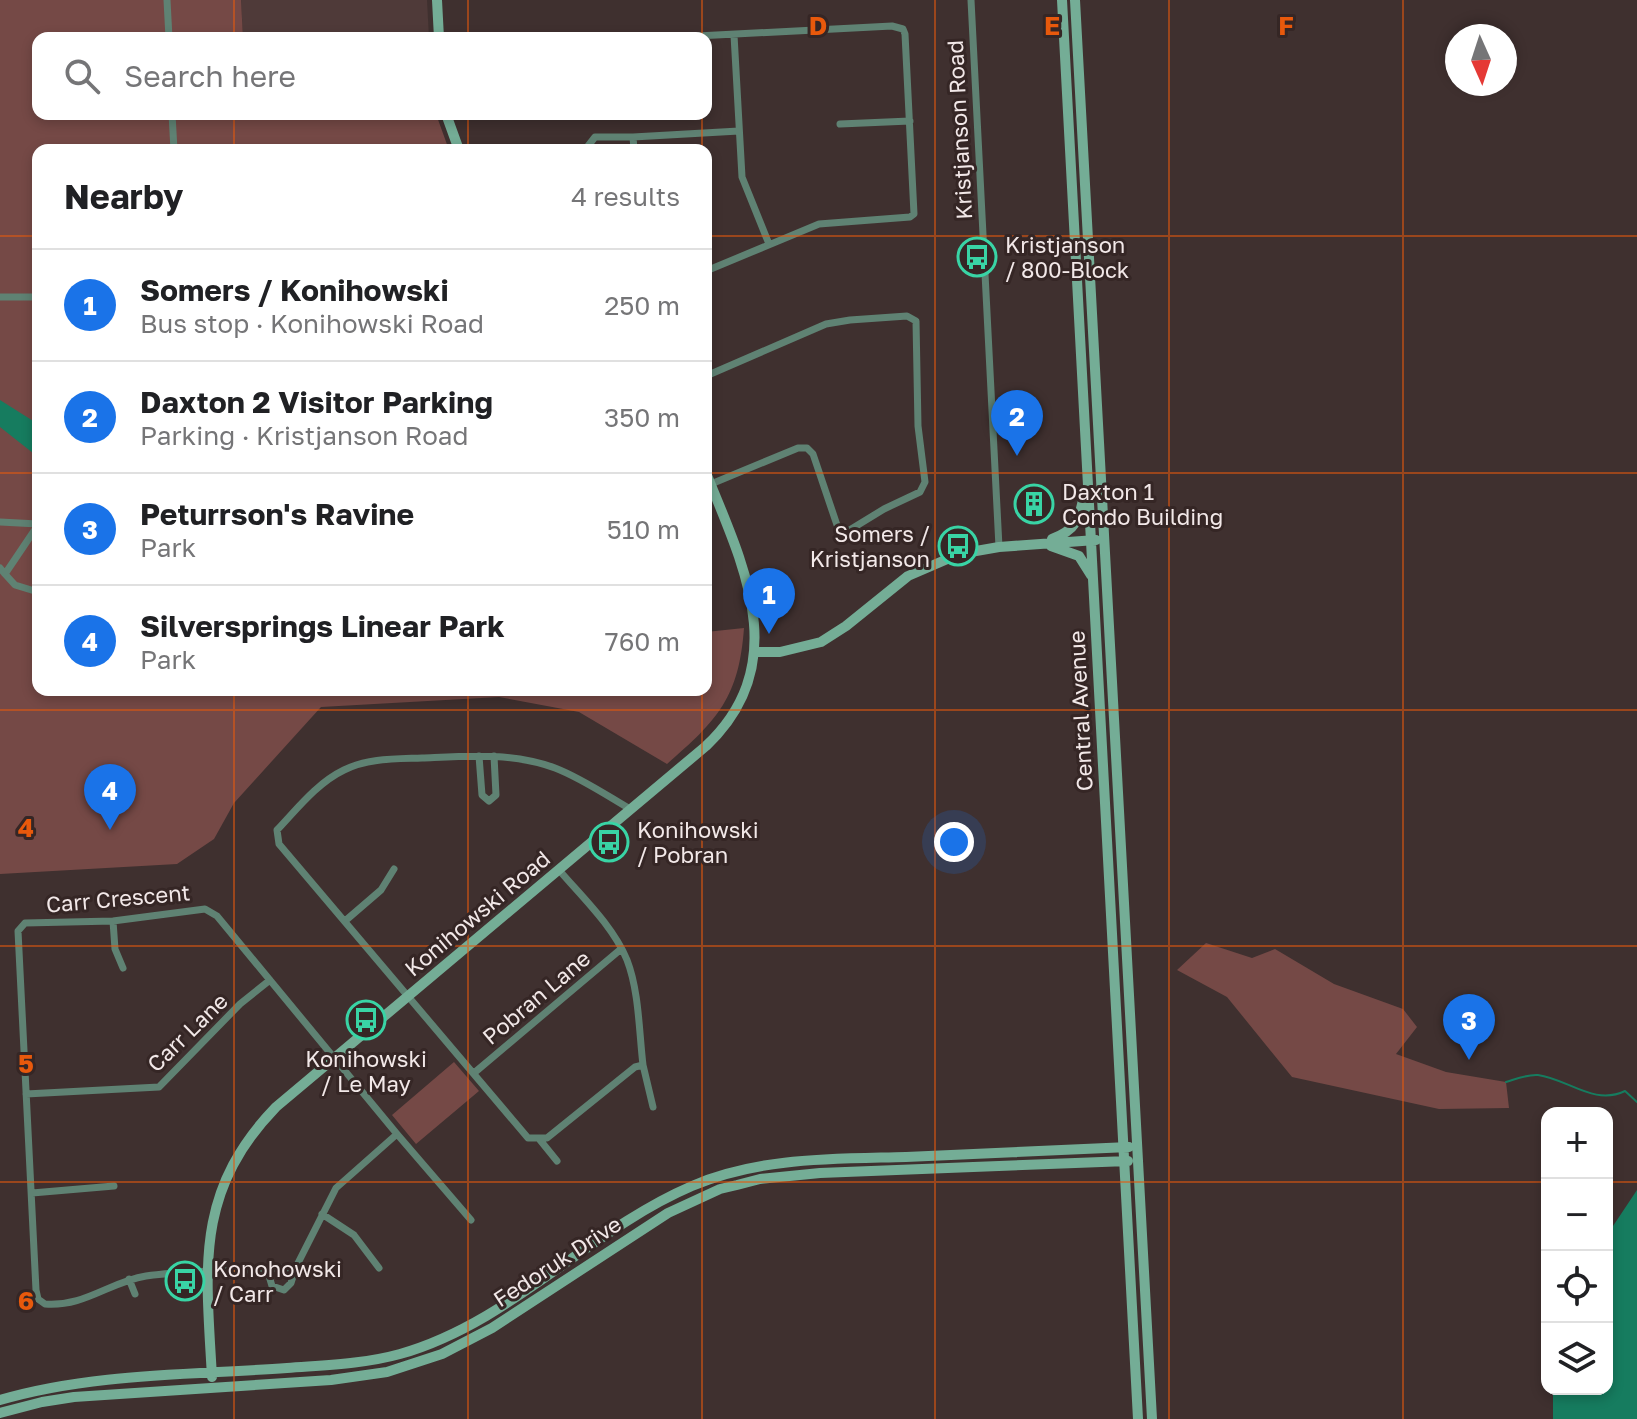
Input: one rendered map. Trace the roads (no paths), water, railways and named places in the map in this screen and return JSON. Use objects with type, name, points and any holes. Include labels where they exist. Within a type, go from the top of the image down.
[{"type":"main road","points":[[437,0],[439,32]]},
{"type":"main road","name":"Central Avenue","points":[[1062,0],[1138,1419]]},
{"type":"main road","name":"Central Avenue","points":[[1075,0],[1152,1419]]},
{"type":"main road","points":[[448,120],[457,144]]},
{"type":"main road","points":[[1041,544],[1076,525],[1087,477]]},
{"type":"main road","name":"Konihowski Road","points":[[213,1387],[207,1272],[209,1233],[216,1205],[240,1151],[276,1107],[717,735],[735,710],[748,681],[755,652],[755,620],[751,591],[712,487]]},
{"type":"main road","points":[[755,652],[780,652],[821,642],[908,576],[959,554],[999,547],[1104,539]]},
{"type":"main road","points":[[1041,544],[1079,556],[1093,580]]},
{"type":"main road","name":"Fedoruk Drive","points":[[0,1400],[65,1385],[352,1363],[396,1355],[430,1344],[473,1323],[670,1197],[729,1173],[797,1162],[1137,1146]]},
{"type":"main road","name":"Fedoruk Drive","points":[[0,1413],[74,1397],[357,1377],[387,1372],[442,1354],[512,1315],[668,1213],[720,1189],[760,1179],[820,1173],[1138,1161]]},
{"type":"street","points":[[167,0],[169,32]]},
{"type":"street","name":"Kristjanson Road","points":[[971,0],[999,547]]},
{"type":"street","points":[[712,36],[899,27],[905,34],[914,214],[910,217],[819,224],[712,268]]},
{"type":"street","points":[[734,35],[742,177],[769,244]]},
{"type":"street","points":[[172,120],[174,144]]},
{"type":"street","points":[[840,124],[910,121]]},
{"type":"street","points":[[590,144],[595,137],[739,131]]},
{"type":"street","points":[[633,137],[634,144]]},
{"type":"street","points":[[0,297],[32,297]]},
{"type":"street","points":[[712,373],[835,322],[907,316],[916,321],[919,434],[925,482],[920,492],[848,531],[837,525],[813,454],[807,448],[798,448],[712,484]]},
{"type":"street","points":[[0,522],[32,524]]},
{"type":"street","points":[[32,532],[2,571],[15,585],[32,590]]},
{"type":"street","points":[[479,756],[482,795],[489,801],[496,795],[494,756]]},
{"type":"street","points":[[630,809],[554,767],[494,756],[377,760],[355,765],[334,775],[277,830],[279,844],[528,1138],[540,1140],[554,1133],[635,1067],[643,1065]]},
{"type":"street","points":[[345,921],[381,890],[394,869]]},
{"type":"street","points":[[559,870],[615,938],[632,974],[643,1065],[653,1107]]},
{"type":"street","name":"Carr Crescent","points":[[296,1267],[151,1275],[129,1279],[75,1302],[45,1304],[38,1299],[18,931],[25,923],[113,921],[205,909],[211,911],[471,1220]]},
{"type":"street","points":[[113,921],[115,949],[123,968]]},
{"type":"street","name":"Pobran Lane","points":[[474,1073],[621,949]]},
{"type":"street","name":"Carr Lane","points":[[26,1094],[159,1087],[240,1004],[270,980]]},
{"type":"street","points":[[267,1269],[272,1286],[284,1290],[291,1283],[322,1214],[343,1180],[397,1134]]},
{"type":"street","points":[[540,1140],[557,1161]]},
{"type":"street","points":[[32,1193],[114,1186]]},
{"type":"street","points":[[322,1214],[354,1235],[379,1268]]},
{"type":"street","points":[[129,1279],[135,1294]]},
{"type":"waterway","points":[[1506,1082],[1538,1075],[1592,1094],[1614,1095],[1625,1091],[1637,1102]]},
{"type":"place","name":"Kristjanson / 800-Block","points":[[977,257]]},
{"type":"place","name":"Daxton 2 Visitor Parking","points":[[1017,456]]},
{"type":"place","name":"Daxton 1 Condo Building","points":[[1034,504]]},
{"type":"place","name":"Somers / Kristjanson","points":[[958,546]]},
{"type":"place","name":"Somers / Konihowski","points":[[769,634]]},
{"type":"place","name":"Silversprings Linear Park","points":[[110,830]]},
{"type":"place","name":"Konihowski / Pobran","points":[[609,842]]},
{"type":"place","name":"Konihowski / Le May","points":[[366,1020]]},
{"type":"place","name":"Peturrson's Ravine","points":[[1469,1060]]},
{"type":"place","name":"Konohowski / Carr","points":[[185,1281]]}]
